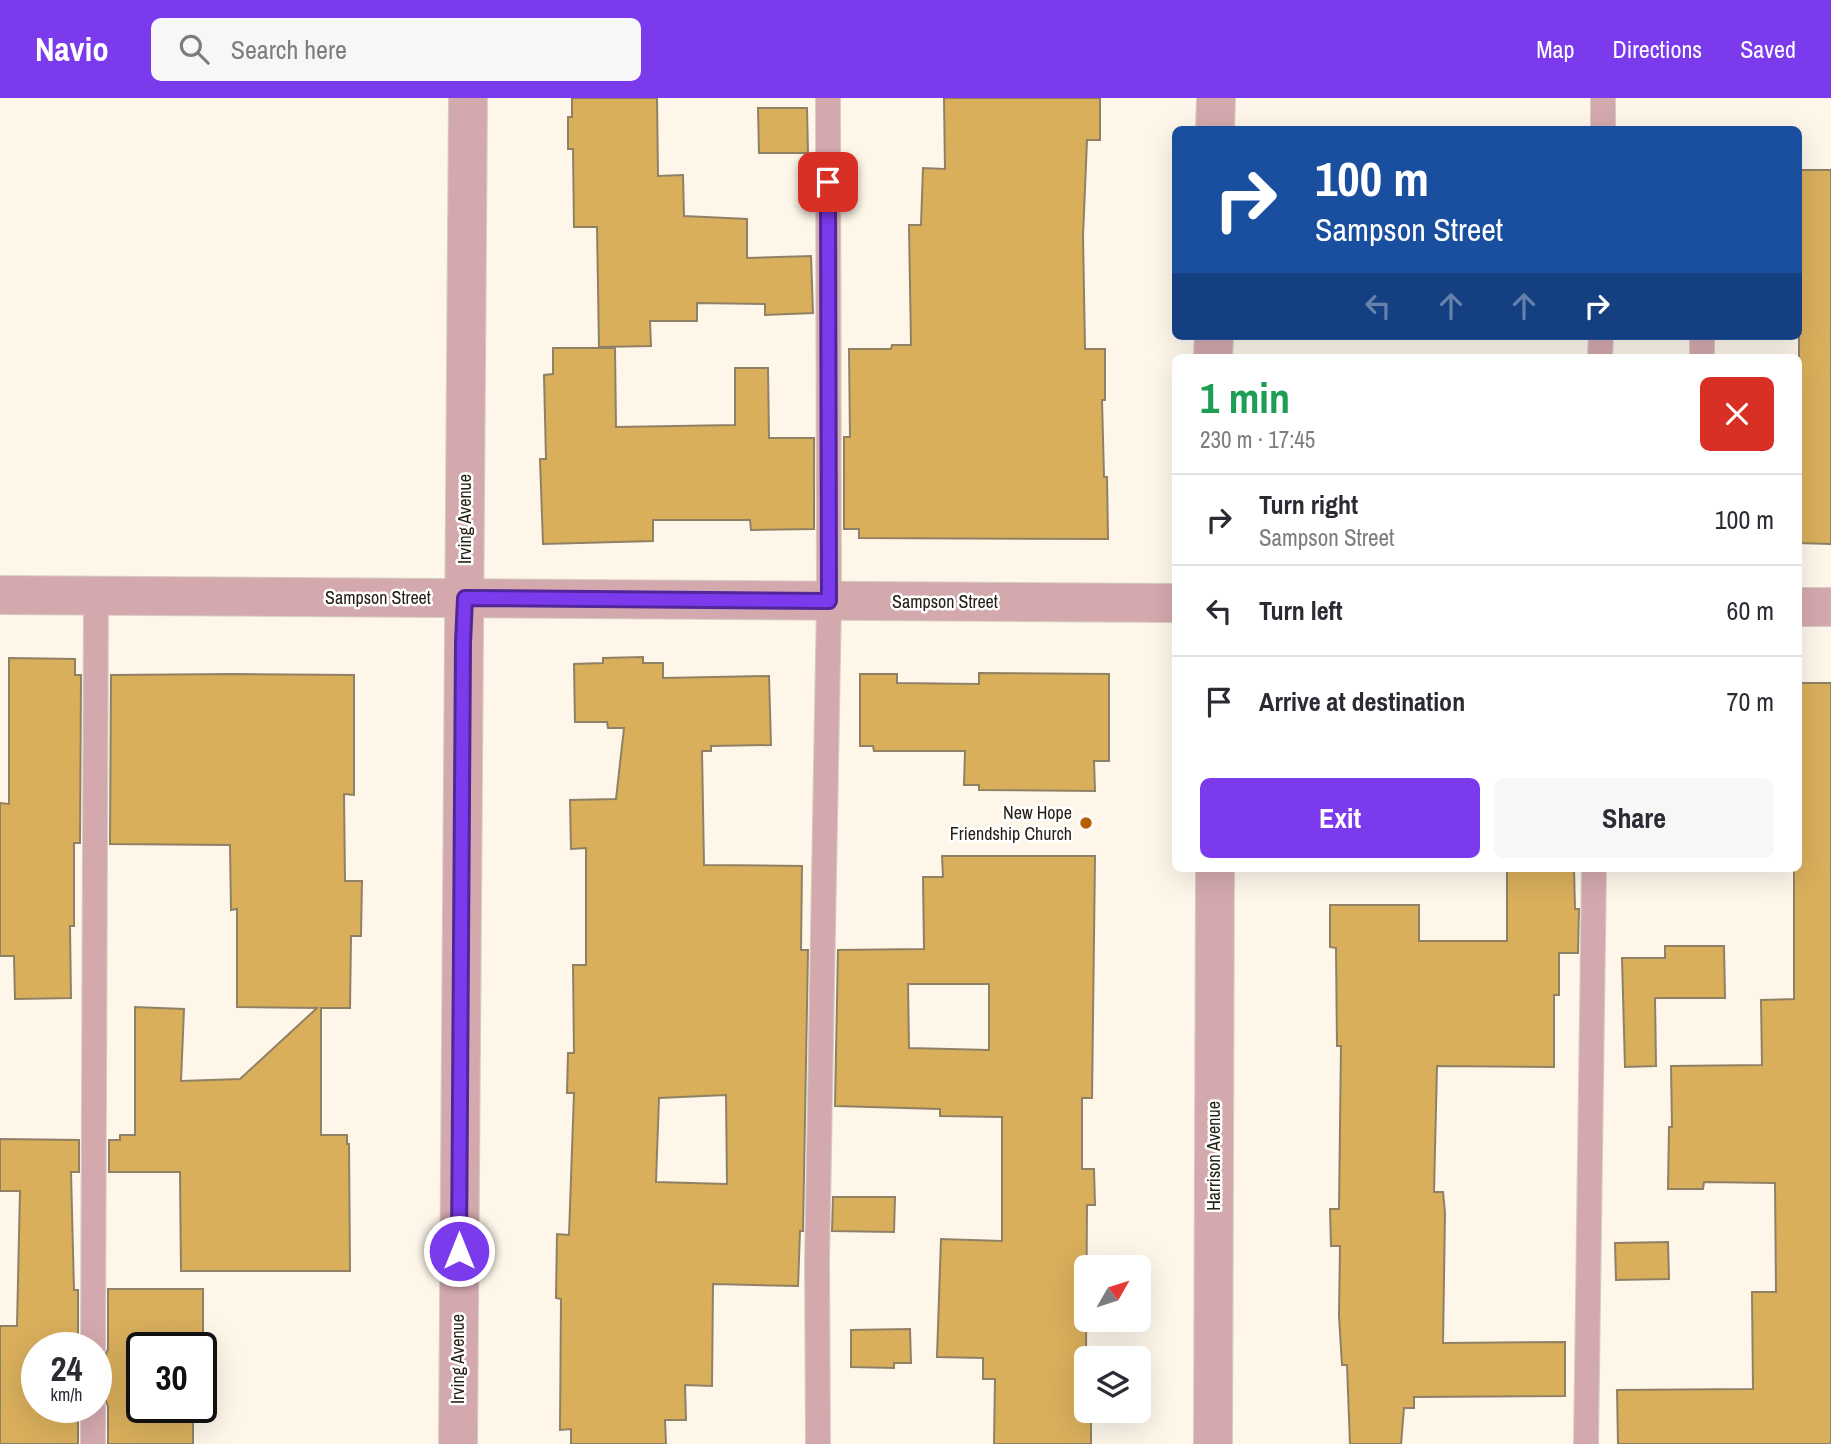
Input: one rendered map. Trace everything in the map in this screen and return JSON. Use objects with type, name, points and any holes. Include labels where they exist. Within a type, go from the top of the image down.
[{"type":"street","name":"Irving Avenue","points":[[458,1444],[468,98]]},
{"type":"street","points":[[1215,126],[1216,98]]},
{"type":"street","name":"Sampson Street","points":[[0,595],[1172,603]]},
{"type":"street","points":[[1802,607],[1831,607]]},
{"type":"street","name":"Harrison Avenue","points":[[1213,1444],[1215,872]]},
{"type":"lane","points":[[818,1444],[817,1261],[829,601],[828,98]]},
{"type":"lane","points":[[1603,98],[1603,126]]},
{"type":"lane","points":[[93,1332],[96,595]]},
{"type":"lane","points":[[1586,1444],[1594,872]]},
{"type":"lane","points":[[93,1423],[93,1444]]},
{"type":"building","points":[[572,98],[657,98],[658,176],[683,175],[684,216],[747,219],[747,258],[811,256],[813,313],[765,315],[765,304],[697,303],[697,321],[650,321],[651,346],[599,347],[597,227],[574,227],[573,149],[568,149],[568,117],[572,117]]},
{"type":"building","points":[[944,98],[1100,98],[1100,140],[1087,140],[1083,236],[1085,349],[1105,349],[1105,400],[1102,400],[1108,539],[859,538],[859,529],[844,529],[844,437],[850,437],[849,349],[891,349],[892,345],[911,345],[909,225],[921,225],[923,168],[945,169]]},
{"type":"building","points":[[758,108],[807,108],[808,153],[759,153]]},
{"type":"building","points":[[1802,170],[1831,170],[1831,544],[1802,543],[1802,354],[1799,354],[1799,340],[1802,340]]},
{"type":"building","points":[[553,348],[615,348],[616,427],[735,425],[735,368],[768,368],[769,438],[814,438],[814,529],[751,530],[750,520],[653,520],[653,541],[543,544],[540,459],[546,459],[544,375],[553,374]]},
{"type":"building","points":[[643,657],[643,663],[663,663],[663,678],[769,676],[771,745],[711,746],[711,751],[702,751],[704,865],[802,866],[801,950],[808,950],[803,1231],[800,1231],[798,1286],[713,1284],[712,1386],[685,1385],[686,1420],[665,1420],[666,1444],[571,1444],[571,1429],[560,1430],[561,1299],[556,1298],[557,1234],[569,1235],[574,1093],[567,1093],[568,1053],[574,1053],[573,965],[586,965],[586,848],[571,849],[570,800],[616,799],[624,728],[608,728],[607,722],[575,722],[574,664],[603,663],[603,658]],"holes":[[[726,1095],[727,1184],[656,1182],[659,1098]]]},
{"type":"building","points":[[9,658],[75,659],[75,675],[81,675],[80,843],[74,843],[74,926],[70,926],[71,998],[15,999],[14,956],[0,956],[0,803],[9,804]]},
{"type":"building","points":[[979,673],[1109,674],[1109,761],[1094,761],[1095,791],[979,790],[979,785],[964,785],[965,751],[874,751],[873,746],[860,746],[860,674],[897,674],[897,683],[979,684]]},
{"type":"building","points":[[111,675],[354,675],[354,795],[344,794],[345,881],[362,881],[361,936],[351,936],[350,1008],[321,1008],[321,1135],[347,1135],[349,1144],[350,1271],[181,1271],[180,1172],[109,1172],[109,1140],[120,1140],[120,1135],[135,1135],[135,1007],[184,1009],[181,1081],[240,1079],[317,1008],[237,1007],[237,909],[231,910],[230,845],[110,844]]},
{"type":"building","points":[[1802,683],[1831,683],[1831,1444],[1618,1444],[1617,1390],[1753,1389],[1752,1292],[1776,1292],[1775,1183],[1704,1182],[1703,1189],[1668,1189],[1669,1127],[1672,1127],[1671,1066],[1762,1065],[1761,1000],[1794,999],[1794,872],[1802,872]]},
{"type":"building","points":[[942,856],[1095,856],[1092,1098],[1082,1098],[1082,1169],[1094,1169],[1095,1205],[1087,1205],[1087,1255],[1074,1255],[1074,1332],[1086,1332],[1086,1346],[1074,1346],[1074,1423],[1091,1423],[1091,1444],[994,1444],[995,1379],[983,1379],[983,1358],[937,1357],[941,1239],[1002,1241],[1002,1117],[940,1116],[940,1109],[835,1106],[838,950],[924,949],[923,877],[943,877]],"holes":[[[908,984],[989,984],[989,1050],[909,1048]]]},
{"type":"building","points":[[1507,872],[1574,872],[1575,909],[1579,909],[1578,953],[1559,953],[1559,995],[1554,995],[1554,1067],[1437,1066],[1434,1192],[1443,1192],[1445,1213],[1443,1343],[1565,1342],[1565,1396],[1414,1397],[1414,1408],[1404,1408],[1401,1444],[1350,1444],[1347,1365],[1342,1365],[1339,1316],[1340,1246],[1331,1246],[1330,1209],[1339,1209],[1341,1046],[1337,1046],[1336,948],[1330,947],[1330,905],[1419,905],[1419,941],[1507,941]]},
{"type":"building","points":[[1665,946],[1724,946],[1725,998],[1655,998],[1656,1066],[1625,1067],[1622,958],[1665,958]]},
{"type":"building","points":[[0,1139],[79,1140],[79,1172],[71,1172],[74,1290],[78,1290],[78,1332],[21,1332],[21,1423],[78,1423],[78,1444],[0,1444],[0,1326],[17,1326],[20,1191],[0,1191]]},
{"type":"building","points":[[833,1197],[895,1197],[894,1232],[832,1231]]},
{"type":"building","points":[[1668,1242],[1669,1279],[1616,1280],[1615,1243]]},
{"type":"building","points":[[108,1289],[203,1289],[203,1332],[126,1332],[126,1423],[193,1423],[193,1444],[108,1444],[108,1423],[112,1423],[112,1332],[108,1332]]},
{"type":"building","points":[[910,1329],[911,1363],[894,1363],[894,1368],[851,1367],[851,1330]]},
{"type":"place","name":"New Hope Friendship Church","points":[[1086,823]]},
{"type":"route","points":[[459,1251],[465,598],[829,601],[828,182]]}]
